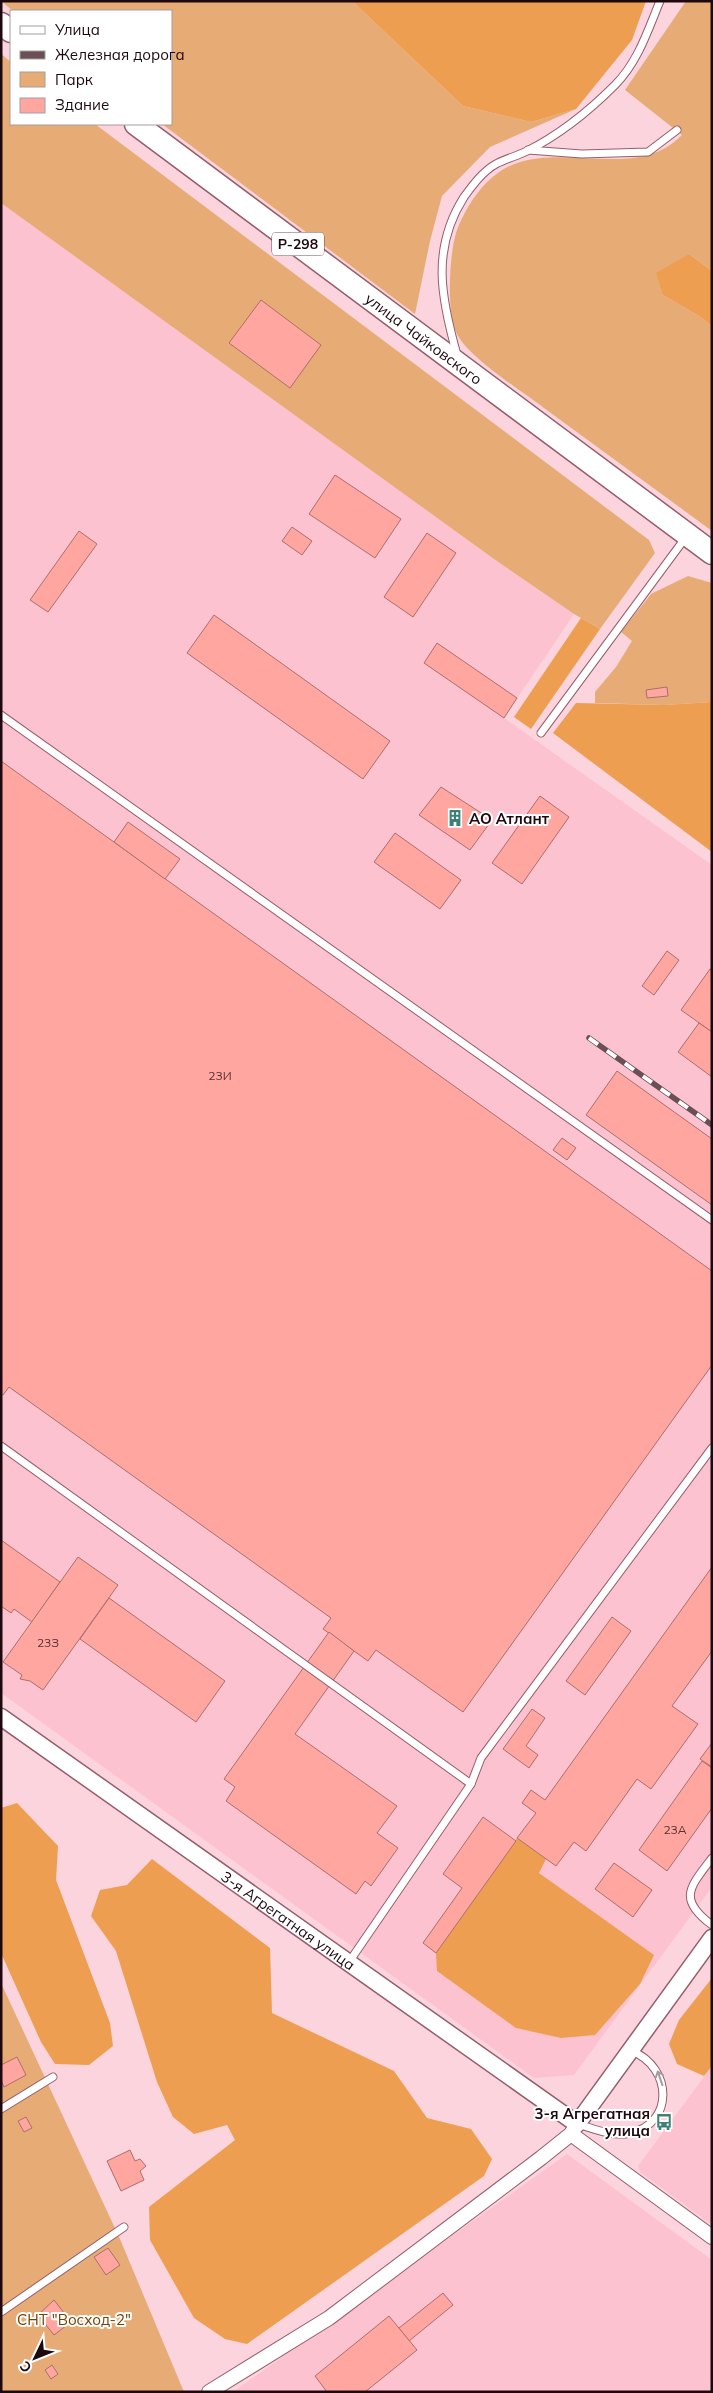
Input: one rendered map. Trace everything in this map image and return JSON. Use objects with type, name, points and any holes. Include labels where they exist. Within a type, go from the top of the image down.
[{"type":"highway","name":"улица Чайковского","points":[[137,125],[712,553]]},
{"type":"street","name":"3-я Агрегатная улица","points":[[1,1717],[349,1962],[574,2129]]},
{"type":"street","points":[[209,2392],[329,2318],[574,2129],[712,1938]]},
{"type":"street","points":[[574,2129],[712,2237]]},
{"type":"lane","points":[[460,365],[448,324],[442,287],[444,246],[452,216],[471,187],[495,165],[528,150],[581,115],[617,84],[638,54],[660,1]]},
{"type":"lane","points":[[528,150],[582,154],[648,152],[677,130]]},
{"type":"lane","points":[[541,733],[687,535]]},
{"type":"lane","points":[[1,715],[712,1220]]},
{"type":"lane","points":[[1,1446],[471,1784]]},
{"type":"lane","points":[[349,1962],[471,1784],[481,1758],[712,1448]]},
{"type":"lane","points":[[712,1858],[691,1887],[690,1894],[693,1909],[712,1926]]},
{"type":"lane","points":[[574,2129],[618,2135],[632,2133],[645,2127],[655,2117],[661,2105],[663,2091],[661,2077],[654,2065],[643,2056],[632,2051]]},
{"type":"lane","points":[[1,2109],[53,2076]]},
{"type":"lane","points":[[1,2312],[124,2226]]},
{"type":"shaded area","points":[[352,1],[646,1],[632,40],[576,109],[531,122],[463,106]]},
{"type":"shaded area","points":[[1,203],[494,559],[574,614],[504,718],[712,865],[712,1887],[574,2075],[534,2078],[1,1693]]},
{"type":"shaded area","points":[[689,254],[712,271],[712,326],[699,316],[663,295],[656,273]]},
{"type":"shaded area","points":[[581,618],[600,629],[531,729],[514,717]]},
{"type":"shaded area","points":[[712,702],[712,852],[553,733],[576,703],[664,705]]},
{"type":"shaded area","points":[[17,1803],[58,1846],[56,1880],[110,2023],[113,2046],[89,2065],[55,2064],[41,2042],[1,1953],[1,1808]]},
{"type":"shaded area","points":[[517,1838],[546,1859],[539,1873],[654,1955],[640,1984],[595,2035],[561,2038],[516,2028],[437,1971],[436,1953]]},
{"type":"shaded area","points":[[152,1859],[270,1948],[272,2013],[394,2071],[427,2118],[471,2129],[492,2159],[484,2176],[247,2344],[225,2339],[194,2318],[150,2240],[149,2207],[235,2140],[227,2125],[194,2134],[173,2117],[157,2082],[116,1951],[91,1916],[100,1890],[127,1885]]},
{"type":"shaded area","points":[[712,1978],[712,2066],[704,2076],[677,2064],[669,2044],[679,2020]]},
{"type":"shaded area","points":[[712,2066],[712,2225],[640,2172],[638,2166]]},
{"type":"shaded area","points":[[567,2154],[712,2260],[712,2392],[233,2392]]},
{"type":"green space","points":[[1,1],[352,1],[463,106],[531,122],[576,109],[490,147],[442,196],[430,241],[415,314],[163,125],[172,125],[172,10],[12,10]]},
{"type":"green space","points":[[686,1],[712,1],[712,271],[689,254],[663,295],[699,316],[712,326],[712,531],[483,363],[462,342],[456,332],[450,294],[451,263],[459,225],[469,205],[483,187],[500,172],[520,162],[540,158],[626,159],[646,156],[665,148],[682,135],[625,90]]},
{"type":"green space","points":[[1,54],[10,61],[10,125],[96,125],[649,540],[655,553],[600,629],[574,614],[494,559],[1,203]]},
{"type":"green space","points":[[688,576],[712,583],[712,702],[664,705],[595,703],[595,692],[616,667],[632,641],[621,632],[651,594]]},
{"type":"green space","name":"СНТ \"Восход-2\"","points":[[1,1983],[120,2239],[184,2392],[1,2392]]},
{"type":"building","points":[[261,300],[321,345],[290,388],[229,343]]},
{"type":"building","points":[[335,475],[401,519],[375,558],[309,514]]},
{"type":"building","points":[[292,527],[312,541],[302,555],[282,541]]},
{"type":"building","points":[[79,531],[97,544],[48,612],[30,600]]},
{"type":"building","points":[[427,533],[456,553],[413,617],[384,597]]},
{"type":"building","points":[[214,615],[390,741],[363,779],[187,653]]},
{"type":"building","points":[[437,643],[517,698],[504,718],[424,663]]},
{"type":"building","points":[[667,687],[668,696],[647,698],[646,690]]},
{"type":"building","points":[[1,761],[712,1271],[712,1365],[463,1712],[376,1650],[368,1661],[323,1629],[331,1618],[9,1387],[3,1395],[1,1394]]},
{"type":"building","name":"АО Атлант","points":[[441,787],[492,820],[470,850],[419,815]]},
{"type":"building","points":[[540,796],[569,817],[522,884],[492,863]]},
{"type":"building","points":[[128,822],[180,859],[165,879],[114,842]]},
{"type":"building","points":[[395,833],[461,880],[440,909],[374,862]]},
{"type":"building","points":[[667,951],[679,960],[654,995],[642,986]]},
{"type":"building","points":[[710,969],[712,970],[712,1032],[681,1010]]},
{"type":"building","points":[[699,1023],[712,1032],[712,1077],[678,1052]]},
{"type":"building","points":[[617,1071],[712,1139],[712,1205],[586,1115]]},
{"type":"building","points":[[562,1138],[576,1148],[567,1160],[553,1150]]},
{"type":"building","points":[[1,1540],[60,1582],[32,1622],[14,1609],[11,1613],[1,1606]]},
{"type":"building","points":[[78,1557],[118,1585],[43,1690],[30,1681],[20,1679],[22,1675],[3,1662]]},
{"type":"building","points":[[712,1567],[712,1651],[672,1706],[698,1724],[651,1789],[637,1779],[586,1851],[574,1842],[556,1866],[517,1838],[536,1813],[522,1803],[531,1790],[545,1800]]},
{"type":"building","points":[[109,1598],[225,1681],[196,1722],[80,1639]]},
{"type":"building","points":[[612,1617],[631,1631],[585,1695],[566,1681]]},
{"type":"building","points":[[329,1632],[354,1651],[295,1734],[397,1806],[377,1833],[398,1848],[371,1886],[365,1881],[356,1894],[226,1801],[235,1787],[224,1779]]},
{"type":"building","points":[[532,1709],[545,1718],[526,1746],[538,1755],[529,1768],[503,1749]]},
{"type":"building","points":[[712,1743],[712,1767],[700,1759]]},
{"type":"building","points":[[702,1761],[712,1768],[712,1808],[667,1871],[639,1850]]},
{"type":"building","points":[[483,1817],[516,1841],[436,1953],[423,1943],[462,1888],[443,1874]]},
{"type":"building","points":[[614,1863],[652,1890],[633,1917],[595,1889]]},
{"type":"building","points":[[17,2057],[26,2075],[4,2087],[1,2080],[1,2065]]},
{"type":"building","points":[[26,2117],[32,2128],[24,2132],[18,2121]]},
{"type":"building","points":[[130,2150],[135,2161],[140,2159],[146,2166],[140,2171],[144,2180],[121,2191],[107,2161]]},
{"type":"building","points":[[108,2248],[120,2265],[106,2275],[94,2257]]},
{"type":"building","points":[[443,2293],[453,2305],[409,2341],[399,2328]]},
{"type":"building","points":[[54,2300],[71,2322],[54,2335],[38,2315]]},
{"type":"building","points":[[389,2316],[417,2350],[365,2392],[327,2392],[315,2376]]},
{"type":"building","points":[[52,2365],[58,2374],[51,2379],[45,2370]]},
{"type":"railway","points":[[589,1038],[712,1125]]},
{"type":"place","name":"АО Атлант","points":[[455,818]]},
{"type":"place","name":"3-я Агрегатная улица","points":[[664,2122]]}]
